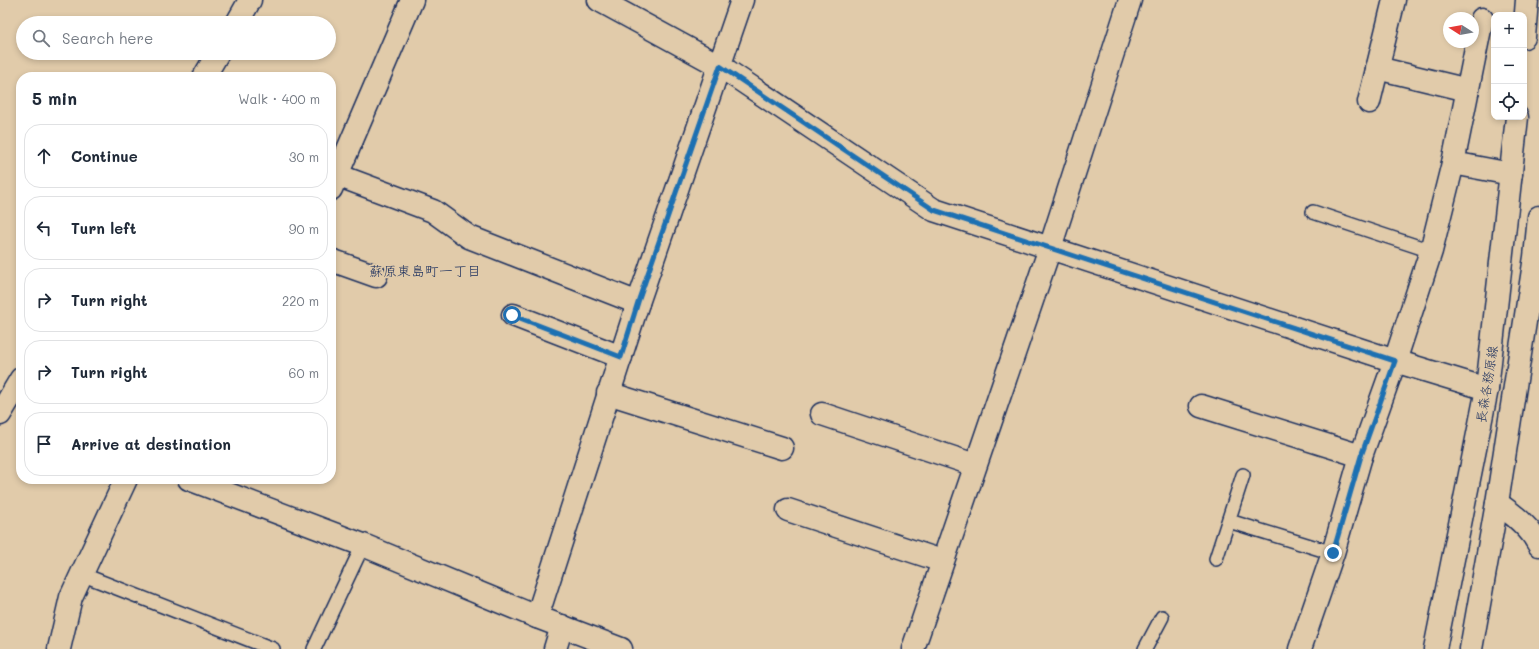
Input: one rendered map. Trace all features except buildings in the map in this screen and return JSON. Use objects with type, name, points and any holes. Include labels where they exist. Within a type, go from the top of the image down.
[{"type":"street","points":[[240,16],[250,0]]},
{"type":"street","points":[[336,177],[412,0]]},
{"type":"street","points":[[600,0],[720,66],[934,210],[1395,361],[1487,389]]},
{"type":"street","points":[[537,617],[638,302],[742,0]]},
{"type":"street","points":[[913,649],[1050,248],[1130,0]]},
{"type":"street","points":[[1369,102],[1394,0]]},
{"type":"street","points":[[1526,12],[1527,0]]},
{"type":"street","points":[[1300,649],[1333,553],[1361,456],[1395,361],[1431,251],[1453,163],[1482,19]]},
{"type":"street","points":[[207,72],[214,60]]},
{"type":"street","points":[[1377,68],[1468,90]]},
{"type":"street","name":"長森各務原線","points":[[1435,649],[1487,389],[1516,120]]},
{"type":"street","points":[[1453,163],[1511,174]]},
{"type":"street","points":[[336,183],[433,211],[469,237],[638,302]]},
{"type":"street","points":[[1471,649],[1497,504],[1534,264],[1539,217]]},
{"type":"street","points":[[336,262],[376,276]]},
{"type":"street","points":[[512,315],[621,357]]},
{"type":"street","points":[[6,410],[16,389]]},
{"type":"street","points":[[608,394],[782,448]]},
{"type":"street","points":[[1201,406],[1361,456]]},
{"type":"street","points":[[822,414],[975,465]]},
{"type":"street","points":[[59,649],[71,597],[124,484]]},
{"type":"street","points":[[208,484],[363,545],[537,617],[621,649]]},
{"type":"street","points":[[1497,504],[1515,515],[1536,538],[1539,544]]},
{"type":"street","points":[[788,510],[942,561]]},
{"type":"street","points":[[555,649],[562,626]]},
{"type":"lane","points":[[1313,212],[1431,251]]},
{"type":"lane","points":[[1216,559],[1243,475]]},
{"type":"lane","points":[[1229,521],[1333,553]]},
{"type":"lane","points":[[314,649],[363,545]]},
{"type":"lane","points":[[81,574],[273,649]]},
{"type":"lane","points":[[1144,649],[1162,617]]},
{"type":"district","name":"蘇原東島町一丁目","points":[[425,270]]},
{"type":"route","points":[[512,315],[621,357],[638,302],[720,66],[934,210],[1395,361],[1361,456],[1333,553]]}]
